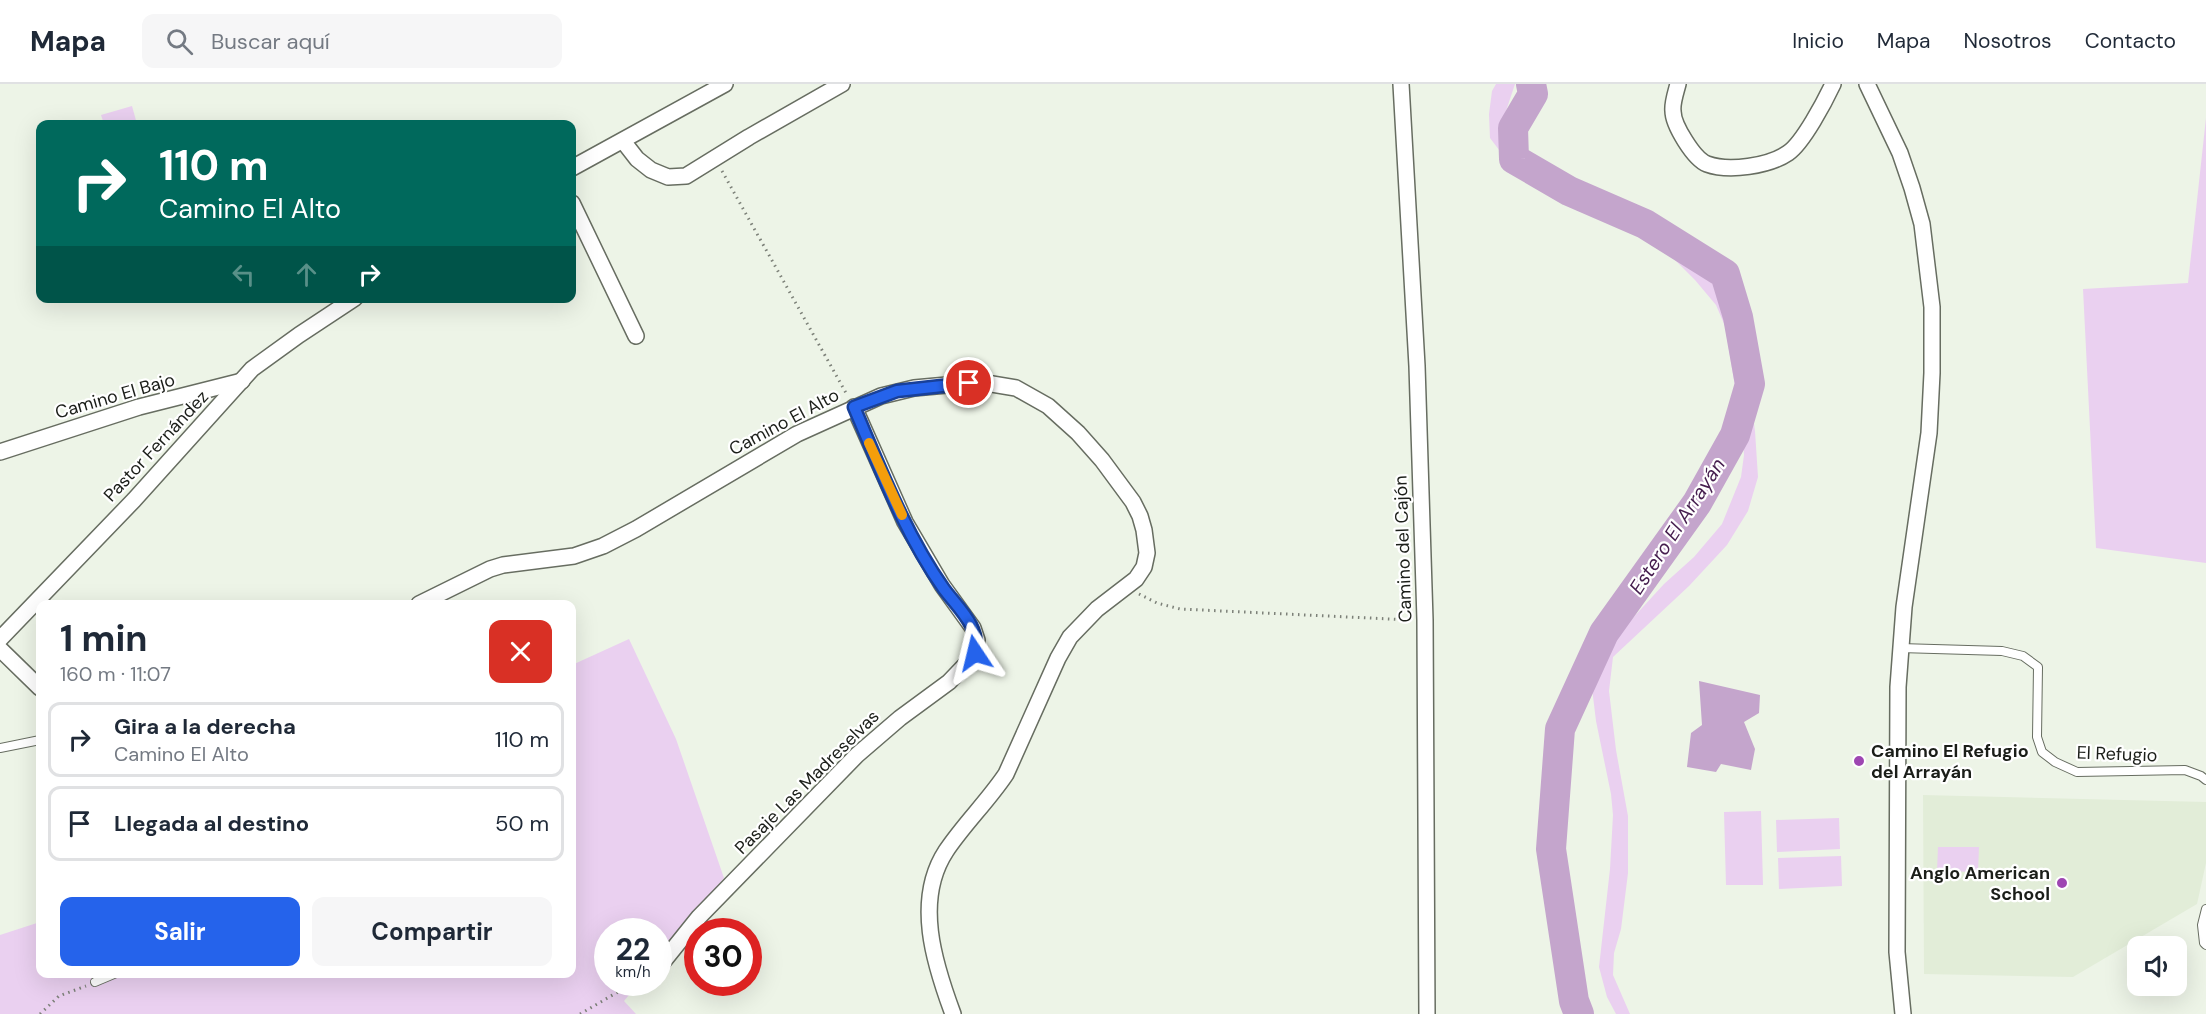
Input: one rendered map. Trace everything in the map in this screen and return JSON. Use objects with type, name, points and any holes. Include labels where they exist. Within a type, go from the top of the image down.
[{"type":"street","points":[[576,166],[725,84]]},
{"type":"street","points":[[623,141],[643,165],[659,175],[686,176],[842,84]]},
{"type":"street","name":"Camino del Cajón","points":[[1401,84],[1417,366],[1425,620],[1427,1014]]},
{"type":"street","points":[[1678,84],[1672,112],[1683,139],[1706,164],[1738,168],[1768,162],[1789,152],[1815,118],[1833,84]]},
{"type":"street","points":[[1867,84],[1885,118],[1912,188],[1922,224],[1932,307],[1929,433],[1900,648],[1897,952],[1903,1014]]},
{"type":"street","points":[[576,211],[636,336]]},
{"type":"street","name":"Pastor Fernández","points":[[38,600],[252,369],[348,303]]},
{"type":"street","name":"Camino El Bajo","points":[[0,452],[139,407],[242,381]]},
{"type":"street","name":"Camino El Alto","points":[[427,600],[490,569],[510,564],[574,556],[603,546],[797,434],[854,407],[897,391],[969,383],[1010,387],[1038,398],[1066,421],[1096,452],[1121,484],[1140,516],[1147,545],[1146,560],[1140,573],[1097,609],[1070,637],[1053,669],[1006,774],[946,850],[934,875],[928,907],[930,923],[940,975],[952,1014]]},
{"type":"street","name":"Pasaje Las Madreselvas","points":[[672,951],[699,917],[857,755],[900,718],[948,682],[975,653],[977,640],[973,628],[942,585],[905,522],[854,407]]},
{"type":"street","name":"Pastor Fernández","points":[[0,639],[36,602]]},
{"type":"street","points":[[0,649],[36,684]]},
{"type":"lane","name":"El Refugio","points":[[1900,648],[2002,651],[2024,656],[2038,667],[2037,737],[2042,752],[2055,762],[2077,772],[2185,771],[2206,780]]},
{"type":"lane","points":[[0,748],[36,741]]},
{"type":"lane","points":[[2206,909],[2202,925],[2206,945]]},
{"type":"lane","points":[[95,982],[104,978]]},
{"type":"path","points":[[715,159],[854,407]]},
{"type":"path","points":[[1127,585],[1156,603],[1180,609],[1425,620]]},
{"type":"path","points":[[40,1014],[59,996],[95,982]]},
{"type":"path","points":[[580,1014],[611,996]]},
{"type":"shaded area","points":[[1496,84],[1515,84],[1505,114],[1507,136],[1537,172],[1585,189],[1620,207],[1698,263],[1717,284],[1736,312],[1743,340],[1755,431],[1758,477],[1748,511],[1727,545],[1689,586],[1613,657],[1609,691],[1616,750],[1628,816],[1628,873],[1621,929],[1614,953],[1613,975],[1630,1014],[1616,1014],[1607,997],[1599,967],[1610,869],[1613,815],[1596,721],[1591,680],[1592,668],[1608,645],[1664,584],[1694,557],[1722,524],[1741,477],[1744,455],[1742,429],[1725,326],[1716,305],[1675,260],[1623,222],[1553,195],[1515,171],[1490,138],[1489,114],[1492,91]]},
{"type":"shaded area","points":[[132,106],[136,120],[103,120],[101,115]]},
{"type":"shaded area","points":[[2206,118],[2206,563],[2096,548],[2083,289],[2188,283]]},
{"type":"shaded area","points":[[629,639],[676,739],[724,878],[692,918],[684,918],[684,928],[672,943],[672,918],[594,918],[594,996],[628,996],[624,1001],[636,1014],[0,1014],[0,935],[36,923],[36,978],[576,978],[576,663]]},
{"type":"shaded area","points":[[1699,681],[1760,695],[1759,713],[1744,722],[1755,749],[1751,770],[1721,764],[1716,772],[1687,767],[1691,733],[1702,725]]},
{"type":"shaded area","name":"Anglo American School","points":[[1923,795],[2206,802],[2206,863],[2197,904],[2143,936],[2127,936],[2127,945],[2073,977],[1924,974]]},
{"type":"shaded area","points":[[1761,811],[1763,885],[1726,885],[1724,812]]},
{"type":"shaded area","points":[[1839,818],[1840,849],[1777,852],[1776,820]]},
{"type":"shaded area","points":[[1938,847],[1979,847],[1978,872],[1937,871]]},
{"type":"shaded area","points":[[1841,856],[1842,886],[1779,889],[1778,858]]},
{"type":"waterway","name":"Estero El Arrayán","points":[[1531,84],[1533,94],[1513,128],[1514,159],[1569,191],[1645,224],[1725,274],[1738,317],[1750,384],[1735,435],[1697,503],[1604,633],[1560,729],[1551,849],[1574,1001],[1579,1014]]},
{"type":"slow traffic","points":[[869,443],[902,515]]},
{"type":"place","name":"Camino El Refugio del Arrayán","points":[[1859,761]]},
{"type":"place","name":"Anglo American School","points":[[2062,883]]},
{"type":"route","points":[[969,383],[897,391],[854,407],[905,522],[926,560],[976,634],[975,653]]}]
